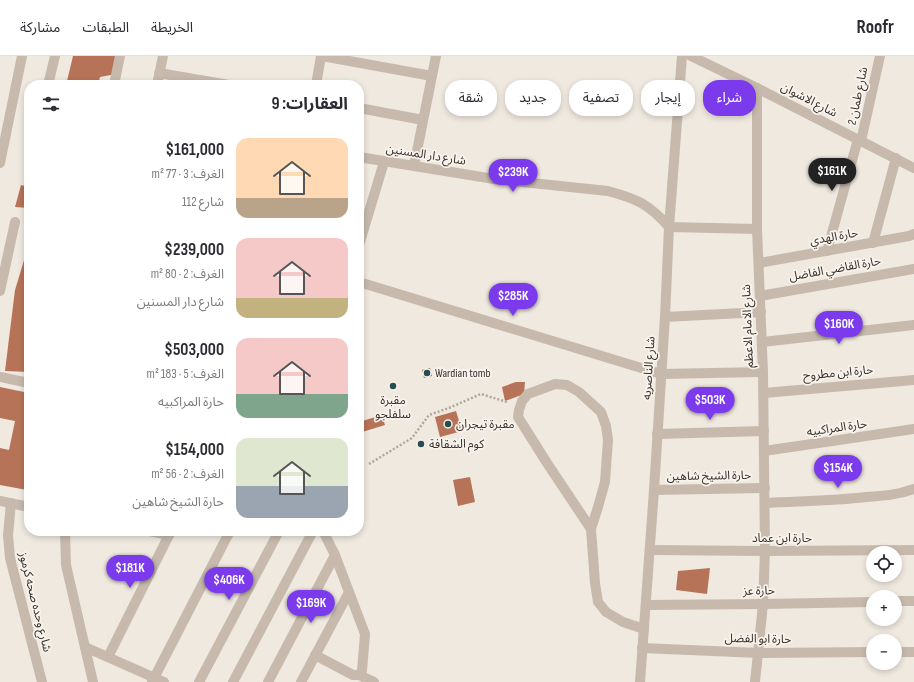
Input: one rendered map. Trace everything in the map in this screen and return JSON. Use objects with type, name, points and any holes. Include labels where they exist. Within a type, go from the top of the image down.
[{"type":"street","points":[[0,163],[22,56]]},
{"type":"street","points":[[49,80],[55,56]]},
{"type":"street","points":[[115,80],[120,56]]},
{"type":"street","points":[[158,80],[163,56]]},
{"type":"street","points":[[317,80],[322,56],[432,76]]},
{"type":"street","points":[[414,166],[436,56]]},
{"type":"street","name":"شارع الناصريه","points":[[640,682],[654,490],[669,227],[682,56]]},
{"type":"street","name":"شارع الاشوان","points":[[691,56],[706,59],[757,88],[914,168]]},
{"type":"street","name":"شارع طمان 2","points":[[827,251],[860,140],[880,56]]},
{"type":"street","points":[[159,73],[200,80]]},
{"type":"street","name":"شارع الامام الاعظم","points":[[755,682],[763,604],[765,551],[764,393],[757,229],[757,88]]},
{"type":"street","points":[[364,109],[423,120]]},
{"type":"street","name":"شارع دار المسنين","points":[[364,158],[494,179],[608,191],[642,202],[657,213],[669,227]]},
{"type":"street","points":[[874,243],[896,158]]},
{"type":"street","points":[[364,229],[384,162]]},
{"type":"street","points":[[0,291],[15,222]]},
{"type":"street","points":[[669,227],[757,229]]},
{"type":"street","name":"حارة الهدي","points":[[759,264],[874,243],[914,234]]},
{"type":"street","name":"حارة القاضي الفاضل","points":[[760,296],[914,269]]},
{"type":"street","points":[[364,284],[661,374],[763,372]]},
{"type":"street","points":[[665,317],[761,312]]},
{"type":"street","points":[[762,342],[914,325]]},
{"type":"street","points":[[0,377],[24,382]]},
{"type":"street","name":"حارة ابن مطروح","points":[[764,393],[914,380]]},
{"type":"street","points":[[591,529],[518,416],[522,401],[528,394],[556,384],[567,385],[580,392],[601,412],[606,426],[608,440],[605,475],[598,508],[591,529],[598,602],[606,612],[623,622],[644,629]]},
{"type":"street","name":"حارة المراكبيه","points":[[764,451],[914,429]]},
{"type":"street","points":[[657,434],[764,431]]},
{"type":"street","name":"حارة الشيخ شاهين","points":[[654,490],[765,488]]},
{"type":"street","points":[[765,503],[844,499],[911,492]]},
{"type":"street","points":[[0,501],[24,506]]},
{"type":"street","name":"شارع وحده صحه كرموز","points":[[11,503],[8,535],[10,558],[42,682]]},
{"type":"street","points":[[65,536],[66,565],[93,682]]},
{"type":"street","points":[[108,657],[168,536]]},
{"type":"street","points":[[152,680],[227,536]]},
{"type":"street","points":[[199,682],[276,536]]},
{"type":"street","points":[[233,682],[310,536]]},
{"type":"street","points":[[326,536],[335,555],[365,634],[362,671],[359,675]]},
{"type":"street","name":"حارة ابن عماد","points":[[650,550],[914,550]]},
{"type":"street","points":[[268,682],[335,555]]},
{"type":"street","points":[[301,682],[349,592]]},
{"type":"street","points":[[902,601],[914,601]]},
{"type":"street","name":"حارة عز","points":[[646,605],[866,602]]},
{"type":"street","points":[[85,647],[152,680],[164,682]]},
{"type":"street","name":"حارة ابو الفضل","points":[[642,648],[759,653],[866,652]]},
{"type":"street","points":[[902,652],[914,652]]},
{"type":"street","points":[[315,655],[353,675],[359,675],[374,682]]},
{"type":"path","points":[[369,464],[412,438],[429,415],[481,394],[505,402],[522,401]]},
{"type":"building","points":[[73,56],[121,56],[116,74],[100,77],[99,80],[67,80]]},
{"type":"building","points":[[21,185],[24,186],[24,208],[15,207]]},
{"type":"building","points":[[24,260],[24,372],[5,371],[15,290]]},
{"type":"building","name":"Wardian tomb","points":[[430,368],[432,376],[424,378],[422,370]]},
{"type":"building","points":[[516,382],[525,382],[524,394],[505,401],[502,387]]},
{"type":"building","points":[[0,387],[24,392],[24,489],[0,485],[0,448],[9,450],[15,421],[0,418]]},
{"type":"building","name":"مقبرة تيجران","points":[[456,411],[462,431],[440,437],[435,417]]},
{"type":"building","points":[[382,415],[385,425],[364,431],[364,420]]},
{"type":"building","points":[[470,477],[475,502],[458,506],[453,480]]},
{"type":"building","points":[[710,568],[707,594],[676,590],[678,571]]},
{"type":"place","name":"Wardian tomb","points":[[427,373]]},
{"type":"place","name":"مقبرة سلفلجو","points":[[393,386]]},
{"type":"place","name":"مقبرة تيجران","points":[[448,424]]},
{"type":"place","name":"كوم الشقافة","points":[[421,444]]}]
